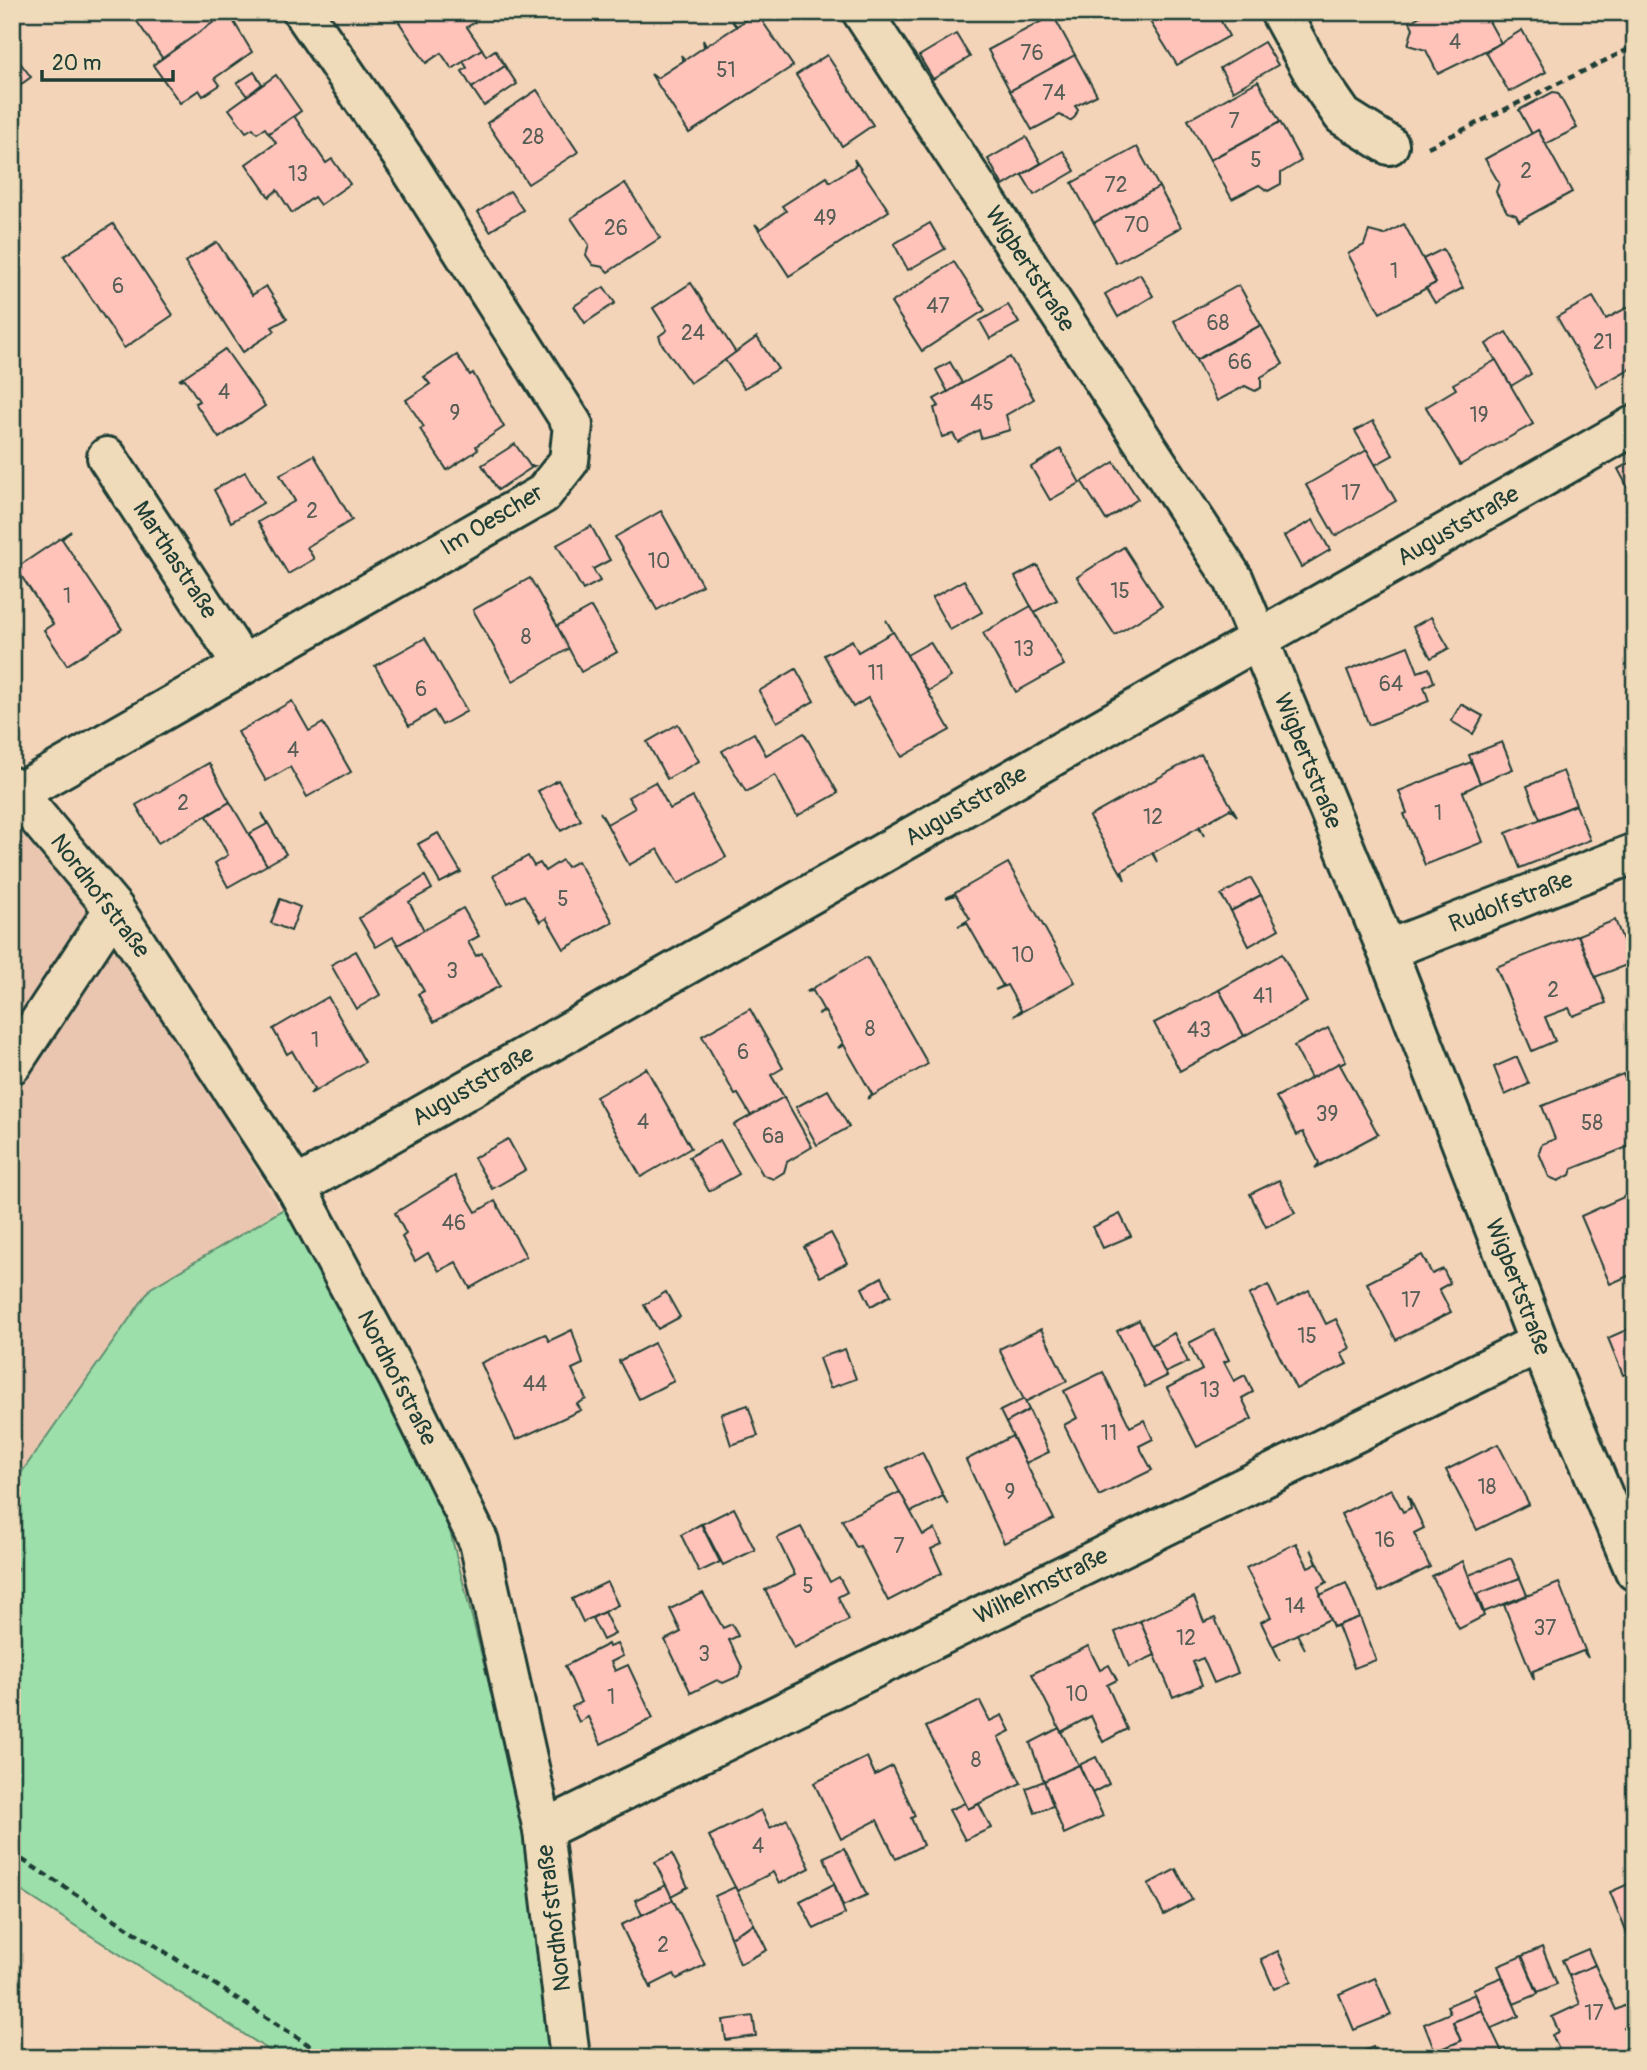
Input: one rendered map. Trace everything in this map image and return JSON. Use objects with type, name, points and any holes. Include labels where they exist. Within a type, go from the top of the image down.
[{"type":"street","name":"Im Oescher","points":[[16,789],[543,494],[569,461],[573,425],[409,166],[303,12]]},
{"type":"street","name":"Wigbertstraße","points":[[862,12],[1234,580],[1387,950],[1539,1343],[1635,1571]]},
{"type":"street","points":[[1280,12],[1314,74],[1343,116],[1389,145]]},
{"type":"street","name":"Auguststraße","points":[[296,1187],[1635,425]]},
{"type":"street","name":"Marthastraße","points":[[107,457],[242,664]]},
{"type":"street","name":"Nordhofstraße","points":[[16,789],[114,909],[296,1187],[398,1377],[479,1542],[543,1830],[570,2058]]},
{"type":"street","name":"Rudolfstraße","points":[[1387,950],[1635,853]]},
{"type":"street","points":[[12,1064],[114,909]]},
{"type":"street","name":"Wilhelmstraße","points":[[543,1830],[1539,1343]]},
{"type":"path","points":[[1389,145],[1430,147],[1635,46]]},
{"type":"path","points":[[12,1853],[330,2058]]},
{"type":"shaded area","points":[[12,821],[129,957],[281,1211],[151,1288],[12,1486]]},
{"type":"green space","points":[[299,1200],[450,1531],[530,1844],[558,2058],[281,2058],[12,1885],[12,1580],[19,1568],[12,1564],[12,1486],[151,1288]]},
{"type":"building","points":[[148,12],[228,12],[163,59],[136,20]]},
{"type":"building","points":[[228,12],[252,52],[215,78],[220,85],[203,96],[199,90],[180,103],[153,65]]},
{"type":"building","points":[[406,12],[469,12],[475,22],[467,27],[482,49],[452,69],[441,53],[426,63],[397,19]]},
{"type":"building","points":[[756,12],[793,66],[689,133],[651,74],[657,78],[683,61],[681,55],[685,60],[704,47],[703,40],[706,46],[736,27],[732,21],[737,26]]},
{"type":"building","points":[[1144,12],[1216,12],[1229,36],[1177,65]]},
{"type":"building","points":[[1427,12],[1484,12],[1501,43],[1438,74],[1426,50],[1408,45],[1413,28],[1410,22]]},
{"type":"building","points":[[1053,15],[1075,55],[1010,91],[988,50]]},
{"type":"building","points":[[1522,30],[1546,72],[1509,92],[1486,52]]},
{"type":"building","points":[[956,34],[970,57],[933,79],[919,56]]},
{"type":"building","points":[[1264,42],[1278,65],[1233,91],[1220,68]]},
{"type":"building","points":[[482,49],[486,56],[495,50],[505,66],[472,88],[462,71],[467,68],[463,61]]},
{"type":"building","points":[[12,52],[31,77],[12,91]]},
{"type":"building","points":[[827,55],[873,125],[842,146],[796,75]]},
{"type":"building","points":[[1075,55],[1097,95],[1075,106],[1078,110],[1070,121],[1060,115],[1032,130],[1010,91]]},
{"type":"building","points":[[505,66],[517,84],[484,106],[472,88]]},
{"type":"building","points":[[254,72],[262,84],[247,96],[237,83]]},
{"type":"building","points":[[276,75],[301,111],[269,134],[265,128],[257,133],[253,128],[246,132],[229,109]]},
{"type":"building","points":[[1258,81],[1280,122],[1210,160],[1188,120]]},
{"type":"building","points":[[537,90],[578,152],[528,184],[487,123]]},
{"type":"building","points":[[1553,92],[1558,93],[1577,128],[1546,144],[1538,130],[1532,134],[1519,110]]},
{"type":"building","points":[[294,116],[326,163],[332,159],[350,184],[320,205],[314,197],[292,213],[277,190],[269,197],[246,164],[276,143],[269,133]]},
{"type":"building","points":[[1280,122],[1301,161],[1281,173],[1281,184],[1268,191],[1259,185],[1232,199],[1210,160]]},
{"type":"building","points":[[1538,130],[1572,192],[1519,221],[1516,215],[1507,212],[1496,192],[1499,183],[1485,159]]},
{"type":"building","points":[[1026,137],[1041,163],[1003,186],[988,159]]},
{"type":"building","points":[[1137,147],[1159,187],[1094,223],[1072,183]]},
{"type":"building","points":[[1063,151],[1075,171],[1034,195],[1022,175]]},
{"type":"building","points":[[854,159],[889,211],[789,276],[755,224],[760,229],[786,211],[782,206],[827,177],[830,182],[856,165]]},
{"type":"building","points":[[625,183],[660,238],[608,272],[603,267],[593,265],[586,255],[589,245],[571,218]]},
{"type":"building","points":[[1159,187],[1181,227],[1116,263],[1094,223]]},
{"type":"building","points":[[510,191],[523,210],[490,231],[478,212]]},
{"type":"building","points":[[930,223],[945,249],[908,270],[894,244]]},
{"type":"building","points":[[113,224],[173,315],[124,348],[64,256]]},
{"type":"building","points":[[1404,224],[1436,283],[1380,313],[1348,254],[1364,245],[1369,231],[1384,235]]},
{"type":"building","points":[[217,242],[252,295],[266,286],[287,319],[272,327],[275,331],[243,352],[185,262]]},
{"type":"building","points":[[1443,249],[1463,288],[1435,303],[1426,288],[1436,283],[1423,259]]},
{"type":"building","points":[[954,262],[985,310],[922,351],[891,303]]},
{"type":"building","points":[[1140,274],[1153,296],[1118,317],[1105,294]]},
{"type":"building","points":[[691,283],[736,353],[690,383],[662,344],[659,336],[667,330],[653,308]]},
{"type":"building","points":[[1239,285],[1261,325],[1196,360],[1174,321]]},
{"type":"building","points":[[604,287],[615,303],[585,323],[574,306]]},
{"type":"building","points":[[1593,297],[1606,319],[1630,306],[1635,315],[1635,366],[1597,387],[1557,317]]},
{"type":"building","points":[[1008,305],[1019,323],[990,339],[980,321]]},
{"type":"building","points":[[1261,325],[1283,364],[1261,377],[1261,388],[1255,391],[1245,386],[1217,401],[1196,360]]},
{"type":"building","points":[[1506,332],[1531,374],[1511,386],[1486,344]]},
{"type":"building","points":[[757,337],[778,369],[744,388],[725,360]]},
{"type":"building","points":[[225,349],[265,406],[219,438],[195,403],[199,401],[185,379],[179,380]]},
{"type":"building","points":[[457,355],[470,375],[473,373],[504,427],[476,446],[478,450],[447,470],[420,429],[424,427],[406,400],[430,384],[424,377]]},
{"type":"building","points":[[1010,357],[1034,399],[1006,415],[1010,430],[981,438],[979,430],[958,442],[953,434],[942,437],[934,408],[939,406],[934,399]]},
{"type":"building","points":[[1496,360],[1533,424],[1460,465],[1426,407],[1456,389],[1453,384]]},
{"type":"building","points":[[950,362],[962,383],[948,392],[936,370]]},
{"type":"building","points":[[1373,421],[1393,455],[1375,465],[1355,431]]},
{"type":"building","points":[[515,444],[530,466],[534,466],[498,490],[482,465]]},
{"type":"building","points":[[1061,449],[1080,483],[1050,500],[1031,467]]},
{"type":"building","points":[[1367,450],[1396,501],[1335,536],[1306,485]]},
{"type":"building","points":[[314,455],[352,520],[307,547],[314,559],[288,574],[258,522],[295,501],[280,475]]},
{"type":"building","points":[[1635,460],[1635,501],[1618,469]]},
{"type":"building","points":[[1114,462],[1138,499],[1106,520],[1082,482]]},
{"type":"building","points":[[245,472],[263,503],[231,522],[214,490]]},
{"type":"building","points":[[661,511],[702,585],[657,610],[615,537]]},
{"type":"building","points":[[1313,520],[1330,550],[1301,567],[1284,536]]},
{"type":"building","points":[[591,526],[610,560],[593,569],[600,581],[583,590],[557,545]]},
{"type":"building","points":[[71,531],[62,539],[122,629],[67,665],[44,630],[53,624],[16,568]]},
{"type":"building","points":[[1124,547],[1162,606],[1115,635],[1077,577]]},
{"type":"building","points":[[1037,565],[1057,600],[1034,612],[1015,577]]},
{"type":"building","points":[[530,578],[570,648],[513,681],[473,610]]},
{"type":"building","points":[[964,580],[982,612],[950,630],[932,598]]},
{"type":"building","points":[[1031,606],[1064,665],[1016,692],[983,633]]},
{"type":"building","points":[[591,607],[617,652],[581,672],[557,626]]},
{"type":"building","points":[[1431,617],[1449,648],[1431,658],[1413,627]]},
{"type":"building","points":[[886,620],[907,655],[950,730],[902,757],[868,698],[853,707],[824,655],[852,640],[858,652],[893,632]]},
{"type":"building","points":[[425,638],[467,711],[442,725],[434,711],[409,726],[375,666]]},
{"type":"building","points":[[930,642],[951,677],[928,691],[907,655]]},
{"type":"building","points":[[1408,646],[1418,672],[1429,668],[1434,682],[1424,687],[1429,701],[1369,725],[1347,670]]},
{"type":"building","points":[[796,669],[814,701],[777,722],[759,691]]},
{"type":"building","points":[[292,701],[309,731],[323,723],[351,772],[307,797],[290,767],[266,781],[238,732]]},
{"type":"building","points":[[1461,704],[1483,716],[1473,734],[1451,721]]},
{"type":"building","points":[[678,724],[699,761],[667,779],[647,742]]},
{"type":"building","points":[[754,733],[766,755],[804,733],[838,793],[797,816],[775,775],[746,792],[722,751]]},
{"type":"building","points":[[1502,742],[1513,769],[1480,783],[1469,755]]},
{"type":"building","points":[[1201,754],[1237,816],[1230,809],[1200,826],[1204,836],[1199,827],[1153,853],[1157,862],[1152,853],[1122,871],[1125,880],[1089,817]]},
{"type":"building","points":[[1471,762],[1480,783],[1463,792],[1483,842],[1425,865],[1404,814],[1407,813],[1399,791]]},
{"type":"building","points":[[209,763],[230,802],[158,843],[136,805]]},
{"type":"building","points":[[1563,771],[1576,805],[1540,819],[1527,786]]},
{"type":"building","points":[[558,780],[581,820],[561,831],[538,791]]},
{"type":"building","points":[[655,782],[670,809],[693,797],[726,857],[678,884],[658,849],[629,865],[600,812],[607,824],[635,808],[628,797]]},
{"type":"building","points":[[230,802],[267,865],[228,887],[215,863],[228,855],[207,816]]},
{"type":"building","points":[[1576,805],[1590,840],[1520,868],[1506,833]]},
{"type":"building","points":[[262,813],[286,854],[267,865],[249,834],[267,824]]},
{"type":"building","points":[[438,833],[461,872],[440,883],[418,844]]},
{"type":"building","points":[[528,856],[534,866],[540,863],[545,871],[562,860],[567,867],[578,861],[613,922],[564,949],[546,918],[540,922],[524,895],[508,903],[493,876]]},
{"type":"building","points":[[1008,863],[1075,982],[1014,1016],[1021,1010],[1007,985],[995,990],[1003,986],[967,923],[958,926],[970,919],[956,895],[946,898]]},
{"type":"building","points":[[425,876],[432,889],[409,902],[424,930],[398,945],[393,937],[376,947],[359,918]]},
{"type":"building","points":[[1251,878],[1261,895],[1231,911],[1221,895]]},
{"type":"building","points":[[1261,895],[1279,929],[1249,946],[1231,911]]},
{"type":"building","points":[[280,899],[300,907],[291,931],[271,923]]},
{"type":"building","points":[[463,908],[479,936],[468,942],[476,956],[482,953],[500,986],[434,1022],[418,994],[424,991],[398,945]]},
{"type":"building","points":[[1615,920],[1632,963],[1595,977],[1578,935]]},
{"type":"building","points":[[1578,935],[1606,1003],[1573,1016],[1569,1008],[1545,1017],[1555,1041],[1532,1051],[1496,967]]},
{"type":"building","points":[[356,951],[380,995],[356,1009],[331,965]]},
{"type":"building","points":[[1282,954],[1307,1002],[1244,1036],[1219,990]]},
{"type":"building","points":[[867,957],[928,1064],[867,1099],[872,1094],[844,1045],[838,1048],[843,1043],[825,1012],[818,1014],[824,1011],[813,991],[806,992]]},
{"type":"building","points":[[1219,990],[1244,1036],[1180,1071],[1154,1023]]},
{"type":"building","points":[[328,997],[365,1062],[310,1094],[314,1089],[292,1051],[287,1054],[273,1029]]},
{"type":"building","points":[[750,1009],[783,1068],[771,1075],[784,1097],[751,1116],[738,1094],[735,1095],[702,1036]]},
{"type":"building","points":[[1328,1028],[1346,1061],[1311,1078],[1294,1046]]},
{"type":"building","points":[[1517,1057],[1529,1084],[1505,1095],[1494,1067]]},
{"type":"building","points":[[1339,1063],[1378,1134],[1315,1168],[1319,1163],[1303,1132],[1297,1135],[1276,1097]]},
{"type":"building","points":[[646,1068],[691,1148],[641,1177],[596,1097]]},
{"type":"building","points":[[1623,1074],[1635,1102],[1635,1144],[1572,1169],[1570,1175],[1558,1181],[1549,1177],[1539,1153],[1542,1144],[1555,1139],[1542,1106]]},
{"type":"building","points":[[828,1090],[849,1127],[817,1145],[796,1107]]},
{"type":"building","points":[[784,1097],[812,1147],[787,1162],[784,1172],[773,1179],[763,1175],[734,1125]]},
{"type":"building","points":[[508,1139],[525,1170],[492,1189],[474,1158]]},
{"type":"building","points":[[720,1140],[739,1174],[709,1191],[689,1157]]},
{"type":"building","points":[[455,1176],[476,1212],[495,1201],[526,1256],[470,1288],[456,1262],[439,1271],[428,1253],[415,1261],[402,1237],[406,1234],[395,1213]]},
{"type":"building","points":[[1279,1180],[1295,1213],[1266,1227],[1250,1194]]},
{"type":"building","points":[[1635,1192],[1635,1273],[1610,1284],[1581,1216]]},
{"type":"building","points":[[1120,1214],[1131,1236],[1103,1248],[1093,1227]]},
{"type":"building","points":[[831,1233],[847,1263],[820,1277],[804,1247]]},
{"type":"building","points":[[1422,1255],[1432,1274],[1443,1269],[1450,1283],[1439,1289],[1451,1312],[1396,1340],[1367,1283]]},
{"type":"building","points":[[882,1277],[891,1295],[871,1306],[862,1288]]},
{"type":"building","points":[[1268,1285],[1278,1306],[1309,1290],[1326,1324],[1336,1319],[1350,1348],[1341,1353],[1347,1364],[1296,1389],[1249,1295]]},
{"type":"building","points":[[666,1292],[680,1317],[658,1329],[644,1305]]},
{"type":"building","points":[[1139,1320],[1167,1376],[1145,1387],[1117,1331]]},
{"type":"building","points":[[1635,1326],[1635,1370],[1623,1375],[1608,1338]]},
{"type":"building","points":[[1041,1329],[1067,1381],[1025,1402],[999,1349]]},
{"type":"building","points":[[572,1330],[583,1364],[572,1369],[586,1399],[577,1404],[581,1410],[516,1440],[481,1363],[545,1334],[549,1341]]},
{"type":"building","points":[[1214,1330],[1229,1360],[1224,1362],[1234,1381],[1245,1375],[1253,1392],[1242,1398],[1252,1419],[1197,1447],[1167,1388],[1202,1370],[1189,1343]]},
{"type":"building","points":[[1174,1333],[1188,1362],[1165,1373],[1152,1345]]},
{"type":"building","points":[[654,1343],[674,1381],[639,1399],[619,1361]]},
{"type":"building","points":[[845,1349],[856,1379],[830,1388],[819,1358]]},
{"type":"building","points":[[1103,1372],[1130,1427],[1144,1420],[1153,1439],[1139,1446],[1152,1470],[1099,1496],[1064,1425],[1077,1418],[1064,1391]]},
{"type":"building","points":[[1024,1399],[1029,1410],[1006,1423],[1000,1411]]},
{"type":"building","points":[[748,1405],[758,1436],[731,1445],[721,1414]]},
{"type":"building","points":[[1029,1410],[1049,1452],[1026,1463],[1006,1423]]},
{"type":"building","points":[[1012,1436],[1054,1519],[1004,1543],[966,1460]]},
{"type":"building","points":[[1498,1444],[1529,1504],[1477,1530],[1446,1470]]},
{"type":"building","points":[[922,1452],[948,1505],[943,1496],[911,1512],[887,1469]]},
{"type":"building","points":[[1391,1489],[1403,1512],[1411,1508],[1408,1495],[1424,1528],[1414,1533],[1430,1567],[1379,1592],[1341,1514]]},
{"type":"building","points":[[900,1492],[923,1535],[935,1529],[942,1544],[931,1549],[942,1573],[888,1601],[860,1546],[856,1547],[842,1520]]},
{"type":"building","points":[[734,1508],[755,1550],[723,1565],[702,1524]]},
{"type":"building","points":[[701,1524],[720,1562],[699,1572],[681,1535]]},
{"type":"building","points":[[801,1527],[830,1582],[839,1577],[847,1592],[838,1597],[849,1620],[794,1648],[765,1590],[795,1575],[777,1538]]},
{"type":"building","points":[[1296,1543],[1308,1567],[1317,1563],[1311,1549],[1327,1582],[1318,1587],[1330,1619],[1273,1646],[1280,1661],[1261,1622],[1271,1617],[1246,1568]]},
{"type":"building","points":[[1511,1558],[1520,1578],[1476,1595],[1469,1575]]},
{"type":"building","points":[[1463,1561],[1484,1616],[1459,1629],[1432,1576]]},
{"type":"building","points":[[1520,1578],[1527,1595],[1484,1612],[1477,1594]]},
{"type":"building","points":[[607,1582],[618,1605],[583,1622],[572,1599]]},
{"type":"building","points":[[1346,1583],[1360,1617],[1333,1627],[1320,1595]]},
{"type":"building","points":[[1559,1583],[1588,1658],[1583,1651],[1533,1671],[1534,1680],[1504,1605]]},
{"type":"building","points":[[703,1593],[723,1628],[732,1624],[738,1636],[729,1640],[742,1667],[739,1676],[723,1683],[717,1680],[691,1693],[665,1640],[681,1632],[670,1609]]},
{"type":"building","points":[[1194,1597],[1204,1622],[1215,1618],[1238,1673],[1214,1683],[1203,1658],[1193,1662],[1202,1685],[1173,1697],[1140,1621]]},
{"type":"building","points":[[604,1612],[615,1634],[603,1640],[592,1618]]},
{"type":"building","points":[[1360,1617],[1376,1660],[1354,1668],[1338,1626],[1333,1627]]},
{"type":"building","points":[[1140,1621],[1155,1655],[1129,1667],[1115,1632]]},
{"type":"building","points":[[608,1644],[609,1647],[617,1644],[623,1656],[611,1662],[615,1671],[628,1665],[653,1718],[601,1744],[588,1717],[579,1722],[572,1707],[581,1702],[565,1666]]},
{"type":"building","points":[[1088,1646],[1100,1670],[1109,1665],[1117,1680],[1107,1685],[1127,1729],[1103,1742],[1091,1716],[1061,1732],[1032,1674]]},
{"type":"building","points":[[980,1701],[990,1721],[1002,1715],[1010,1731],[998,1737],[1021,1783],[968,1809],[926,1727]]},
{"type":"building","points":[[1059,1728],[1079,1765],[1044,1781],[1030,1743]]},
{"type":"building","points":[[867,1757],[875,1775],[892,1766],[915,1816],[911,1818],[923,1845],[896,1859],[877,1820],[841,1839],[814,1783]]},
{"type":"building","points":[[1096,1757],[1109,1784],[1092,1793],[1079,1765]]},
{"type":"building","points":[[1079,1765],[1103,1816],[1064,1834],[1044,1781]]},
{"type":"building","points":[[1044,1781],[1053,1806],[1035,1813],[1026,1788]]},
{"type":"building","points":[[965,1803],[968,1809],[979,1804],[991,1828],[965,1840],[949,1810]]},
{"type":"building","points":[[761,1810],[770,1828],[787,1819],[810,1868],[779,1884],[773,1872],[737,1891],[709,1836]]},
{"type":"building","points":[[844,1848],[867,1895],[843,1906],[824,1857]]},
{"type":"building","points":[[672,1854],[688,1887],[671,1896],[655,1862]]},
{"type":"building","points":[[1176,1869],[1192,1900],[1164,1915],[1148,1884]]},
{"type":"building","points":[[1633,1882],[1635,1886],[1635,1953],[1610,1892]]},
{"type":"building","points":[[834,1884],[845,1914],[814,1929],[800,1901]]},
{"type":"building","points":[[666,1885],[673,1900],[642,1915],[635,1900]]},
{"type":"building","points":[[735,1887],[754,1924],[730,1937],[715,1896]]},
{"type":"building","points":[[673,1900],[705,1965],[677,1979],[674,1974],[652,1985],[652,1990],[621,1925]]},
{"type":"building","points":[[754,1924],[767,1950],[740,1964],[730,1937]]},
{"type":"building","points":[[1542,1947],[1557,1984],[1538,1992],[1522,1956]]},
{"type":"building","points":[[1588,1949],[1595,1965],[1569,1976],[1562,1960]]},
{"type":"building","points":[[1278,1951],[1291,1981],[1274,1989],[1261,1959]]},
{"type":"building","points":[[1522,1956],[1538,1994],[1514,2004],[1498,1966]]},
{"type":"building","points":[[1595,1965],[1616,2010],[1626,2005],[1633,2023],[1624,2027],[1634,2051],[1619,2058],[1569,2058],[1567,2052],[1561,2054],[1552,2035],[1559,2032],[1552,2017],[1580,2004],[1569,1976]]},
{"type":"building","points":[[1502,1977],[1519,2016],[1490,2029],[1473,1989]]},
{"type":"building","points":[[1375,1978],[1391,2015],[1354,2030],[1339,1994]]},
{"type":"building","points":[[1475,1994],[1482,2010],[1453,2022],[1461,2041],[1435,2052],[1424,2024],[1450,2013],[1447,2006]]},
{"type":"building","points":[[1482,2010],[1504,2056],[1516,2051],[1519,2058],[1438,2058],[1435,2052],[1461,2041],[1453,2022]]},
{"type":"building","points":[[753,2016],[756,2036],[726,2040],[723,2020]]},
{"type":"building","points":[[1373,2047],[1378,2058],[1348,2058]]},
{"type":"building","points":[[701,2050],[703,2056],[732,2053],[732,2058],[649,2058]]}]
